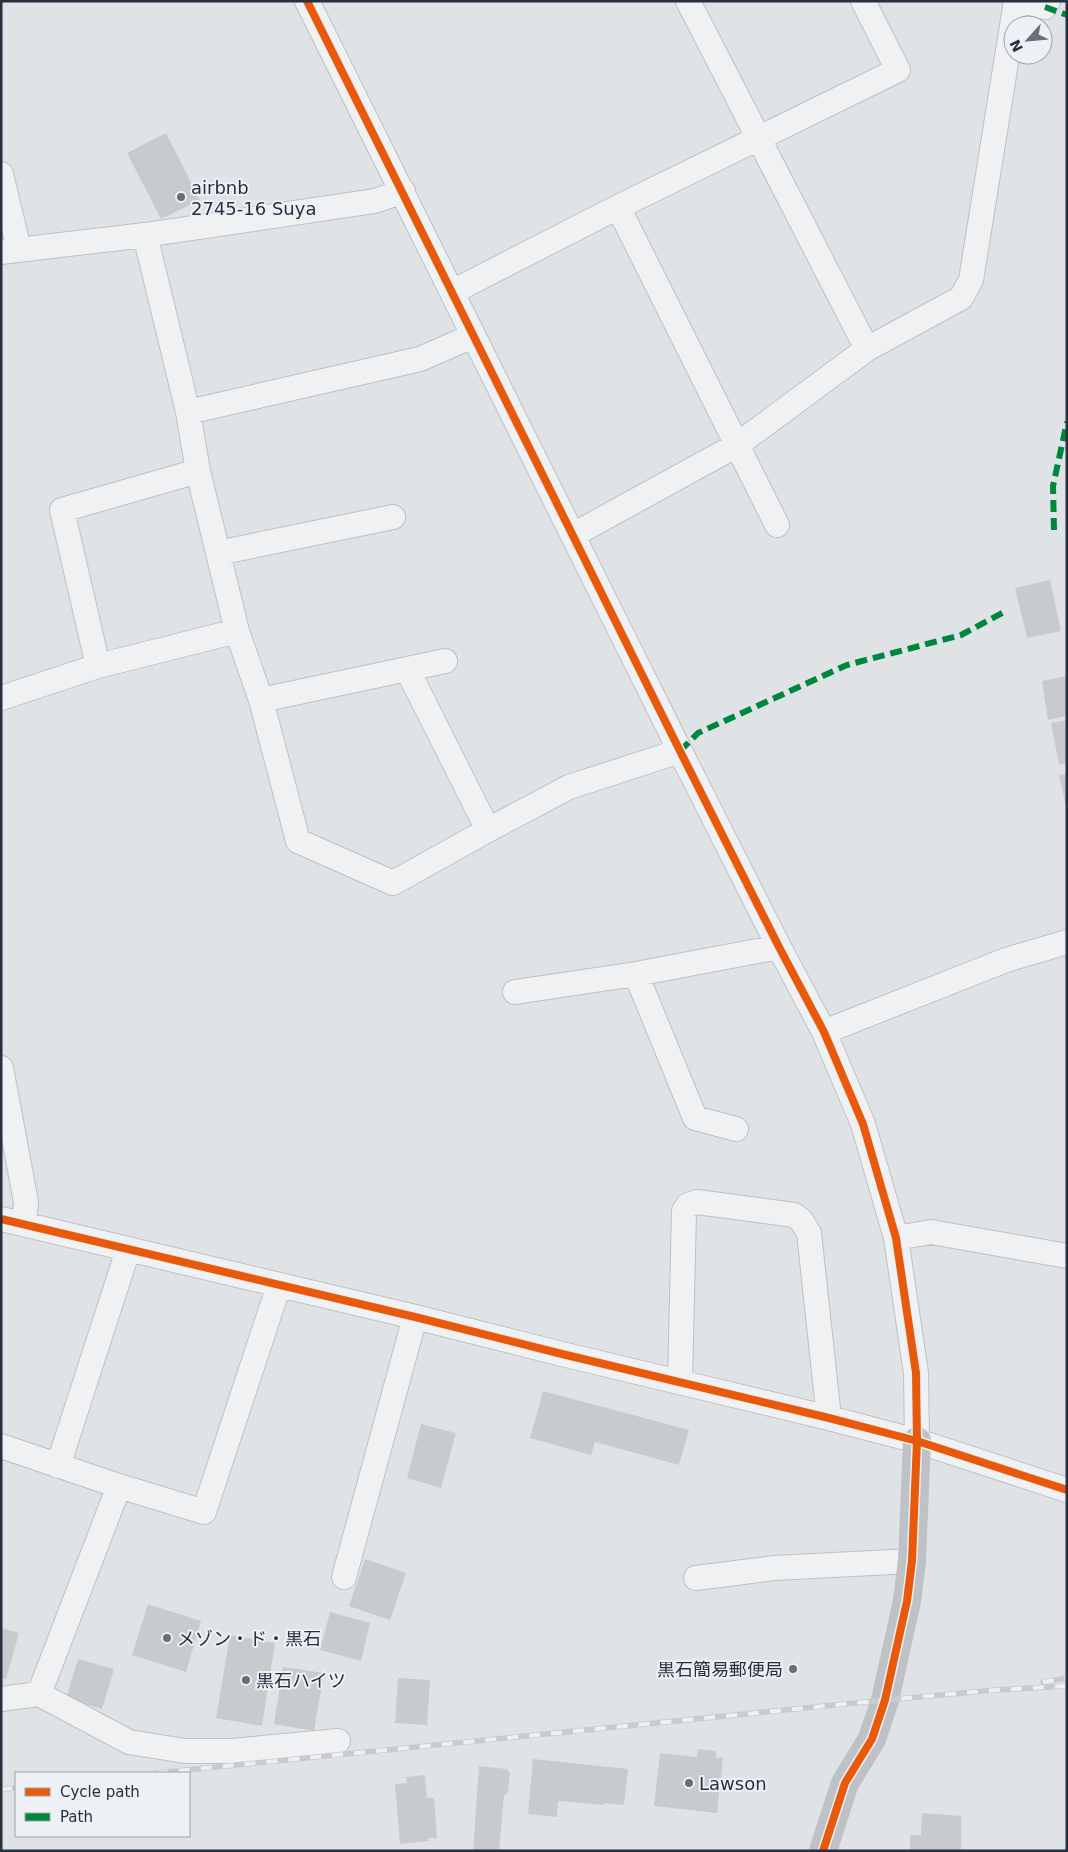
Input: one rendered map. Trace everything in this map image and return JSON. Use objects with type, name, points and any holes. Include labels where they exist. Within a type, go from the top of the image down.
[{"type":"street","points":[[307,1],[680,751],[824,1032],[863,1124],[896,1238],[916,1372],[917,1440],[912,1561],[907,1601],[885,1700],[872,1739],[845,1783],[822,1851]]},
{"type":"street","points":[[688,1],[867,350]]},
{"type":"street","points":[[452,292],[618,207],[898,70],[863,1]]},
{"type":"street","points":[[573,535],[737,444],[867,350],[961,298],[971,280],[1016,1]]},
{"type":"street","points":[[1021,1],[1046,8],[1048,1]]},
{"type":"street","points":[[1,174],[10,250],[145,235],[375,201],[403,191]]},
{"type":"street","points":[[618,207],[777,525]]},
{"type":"street","points":[[145,235],[188,412],[198,471],[237,631],[260,700],[298,841],[393,883],[569,787],[680,751]]},
{"type":"street","points":[[188,412],[420,359],[473,336]]},
{"type":"street","points":[[98,666],[62,510],[198,471]]},
{"type":"street","points":[[218,553],[393,517]]},
{"type":"street","points":[[1,698],[98,666],[237,631]]},
{"type":"street","points":[[260,700],[445,661]]},
{"type":"street","points":[[408,669],[488,830]]},
{"type":"street","points":[[824,1032],[1006,960],[1067,942]]},
{"type":"street","points":[[515,992],[636,974],[779,947]]},
{"type":"street","points":[[636,974],[696,1118],[736,1129]]},
{"type":"street","points":[[1,1068],[26,1202],[12,1222],[415,1317],[917,1440],[1067,1490]]},
{"type":"street","points":[[680,1382],[684,1211],[688,1205],[697,1202],[794,1216],[801,1220],[809,1233],[829,1418]]},
{"type":"street","points":[[896,1238],[931,1232],[1067,1256]]},
{"type":"street","points":[[58,1466],[128,1250]]},
{"type":"street","points":[[1,1446],[119,1486],[204,1512],[280,1285]]},
{"type":"street","points":[[344,1577],[415,1317]]},
{"type":"street","points":[[39,1694],[119,1486]]},
{"type":"street","points":[[696,1578],[774,1568],[912,1561]]},
{"type":"street","points":[[1,1699],[39,1694],[129,1742],[185,1751],[232,1751],[338,1741]]},
{"type":"building","points":[[166,133],[200,200],[161,219],[127,153]]},
{"type":"building","points":[[1050,580],[1061,631],[1027,638],[1015,588]]},
{"type":"building","points":[[1067,676],[1067,716],[1048,720],[1042,681]]},
{"type":"building","points":[[1067,720],[1067,763],[1059,765],[1051,723]]},
{"type":"building","points":[[1067,774],[1067,807],[1066,807],[1059,775]]},
{"type":"building","points":[[543,1391],[689,1430],[679,1465],[595,1442],[591,1455],[530,1438]]},
{"type":"building","points":[[421,1424],[456,1433],[441,1488],[407,1478]]},
{"type":"building","points":[[365,1559],[406,1573],[390,1620],[349,1606]]},
{"type":"building","name":"メゾン・ド・黒石","points":[[148,1604],[201,1621],[186,1672],[132,1655]]},
{"type":"building","points":[[330,1612],[370,1623],[361,1661],[320,1650]]},
{"type":"building","points":[[1,1628],[19,1633],[6,1679],[1,1678]]},
{"type":"building","name":"黒石ハイツ","points":[[230,1635],[275,1643],[262,1726],[216,1718]]},
{"type":"building","points":[[78,1659],[114,1669],[102,1709],[66,1699]]},
{"type":"building","points":[[283,1667],[324,1673],[314,1731],[274,1724]]},
{"type":"building","points":[[398,1678],[430,1680],[427,1725],[395,1723]]},
{"type":"building","points":[[698,1749],[716,1751],[716,1758],[723,1758],[717,1813],[654,1806],[660,1753],[697,1757]]},
{"type":"building","points":[[533,1759],[628,1769],[624,1805],[558,1801],[557,1817],[528,1814]]},
{"type":"building","points":[[479,1766],[507,1769],[510,1773],[508,1792],[504,1796],[499,1851],[473,1851]]},
{"type":"building","points":[[425,1775],[427,1798],[434,1798],[437,1838],[428,1838],[429,1841],[400,1844],[395,1784],[407,1783],[406,1777]]},
{"type":"building","points":[[922,1813],[961,1816],[961,1851],[910,1851],[910,1835],[921,1835]]},
{"type":"railway","points":[[1043,1682],[1067,1678]]},
{"type":"railway","points":[[167,1772],[885,1700],[1067,1686]]},
{"type":"railway","points":[[1,1789],[15,1788]]},
{"type":"marked path","points":[[1045,7],[1067,15]]},
{"type":"marked path","points":[[1054,530],[1053,486],[1067,422]]},
{"type":"marked path","points":[[680,751],[698,733],[847,665],[961,635],[1004,612]]},
{"type":"cycle path","points":[[307,1],[680,751],[824,1032],[863,1124],[896,1238],[916,1373],[917,1441],[912,1561],[907,1601],[885,1700],[872,1739],[845,1783],[823,1851]]},
{"type":"cycle path","points":[[1,1219],[829,1418],[917,1441],[1067,1490]]},
{"type":"place","name":"airbnb 2745-16 Suya","points":[[181,197]]},
{"type":"place","name":"メゾン・ド・黒石","points":[[167,1638]]},
{"type":"place","name":"黒石簡易郵便局","points":[[793,1669]]},
{"type":"place","name":"黒石ハイツ","points":[[246,1680]]},
{"type":"place","name":"Lawson","points":[[689,1783]]}]
